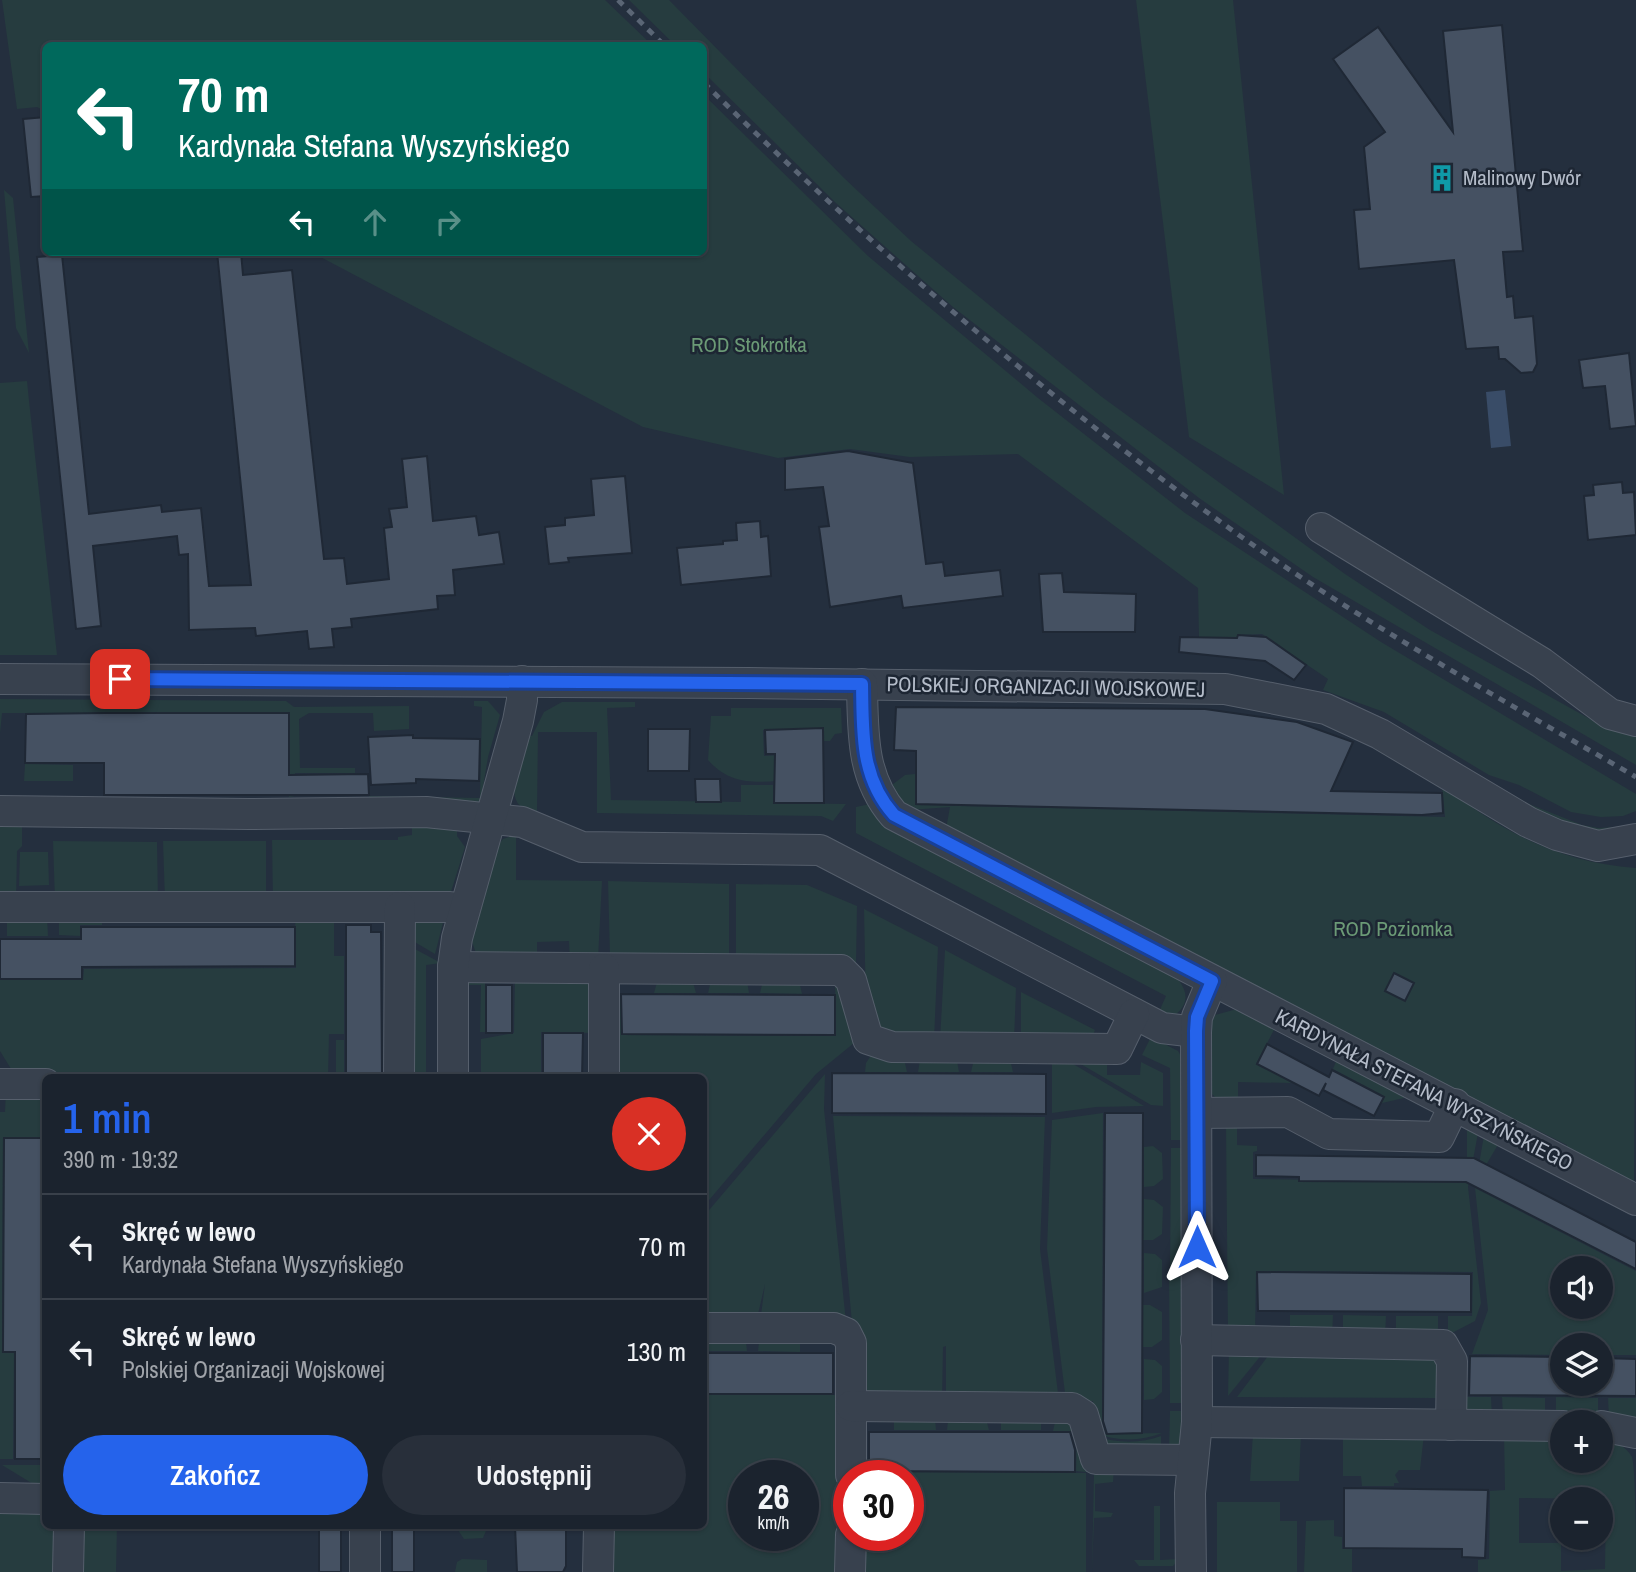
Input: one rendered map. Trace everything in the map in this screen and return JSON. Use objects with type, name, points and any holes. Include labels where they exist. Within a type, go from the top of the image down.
[{"type":"street","points":[[1321,528],[1542,663],[1610,714],[1636,721]]},
{"type":"street","name":"POLSKIEJ ORGANIZACJI WOJSKOWEJ","points":[[0,679],[1186,687],[1284,698],[1326,709],[1380,734],[1528,822],[1556,835],[1598,846],[1636,839]]},
{"type":"street","points":[[453,1074],[453,967],[464,911],[492,820],[521,708],[522,681]]},
{"type":"street","name":"KARDYNAŁA STEFANA WYSZYŃSKIEGO","points":[[862,684],[867,770],[876,791],[894,815],[1636,1200]]},
{"type":"street","points":[[0,811],[248,814],[413,812],[535,826],[582,847],[820,850],[1134,1014],[1171,1031],[1196,1031]]},
{"type":"street","points":[[0,907],[450,907],[464,911]]},
{"type":"street","points":[[399,1074],[400,907]]},
{"type":"street","points":[[453,967],[841,970],[851,980],[868,1038],[874,1044],[892,1047],[1117,1049],[1134,1014]]},
{"type":"street","points":[[604,969],[604,1074]]},
{"type":"street","points":[[1191,1572],[1190,1493],[1198,1422],[1196,1031],[1197,1017],[1212,981]]},
{"type":"street","points":[[0,1084],[42,1084]]},
{"type":"street","points":[[1197,1113],[1288,1112],[1329,1134],[1439,1137],[1455,1104]]},
{"type":"street","points":[[707,1328],[841,1330],[851,1343],[851,1460]]},
{"type":"street","points":[[1196,1340],[1436,1343],[1447,1348],[1450,1354],[1451,1425]]},
{"type":"street","points":[[851,1406],[1072,1408],[1083,1415],[1096,1459],[1193,1460]]},
{"type":"street","points":[[1198,1422],[1550,1426]]},
{"type":"street","points":[[1613,1428],[1636,1433]]},
{"type":"street","points":[[0,1498],[42,1499]]},
{"type":"street","points":[[68,1572],[69,1529]]},
{"type":"street","points":[[365,1529],[365,1572]]},
{"type":"street","points":[[598,1572],[599,1529]]},
{"type":"street","points":[[850,1551],[850,1572]]},
{"type":"green space","points":[[2,0],[605,0],[649,42],[42,42],[42,110],[37,107],[17,109]]},
{"type":"green space","points":[[629,0],[669,0],[844,178],[911,241],[1102,397],[1345,574],[1430,630],[1608,729],[1636,734],[1636,765],[1313,577],[1199,498],[953,307],[836,203],[707,76],[707,42],[672,42]]},
{"type":"green space","points":[[1136,0],[1233,0],[1284,495],[1189,437]]},
{"type":"green space","name":"ROD Stokrotka","points":[[707,98],[868,256],[1038,398],[1185,513],[1381,642],[1636,794],[1636,811],[1623,816],[1601,817],[1571,812],[1519,785],[1489,775],[1384,712],[1323,690],[1328,679],[1262,634],[1238,635],[1237,642],[1199,637],[1198,588],[1018,454],[910,457],[850,449],[778,458],[643,427],[319,256],[707,256]]},
{"type":"green space","points":[[4,190],[13,198],[29,353],[16,328]]},
{"type":"green space","points":[[27,381],[57,655],[0,655],[0,383]]},
{"type":"green space","points":[[0,699],[286,701],[294,707],[409,706],[409,729],[374,731],[373,713],[309,713],[299,719],[300,768],[355,768],[355,773],[295,773],[295,796],[289,797],[289,713],[2,713],[0,733]]},
{"type":"green space","points":[[474,701],[488,701],[500,715],[488,757],[481,799],[479,802],[462,800],[460,806],[369,802],[369,796],[480,798],[482,707],[474,706]]},
{"type":"green space","points":[[562,702],[635,702],[635,707],[607,708],[611,800],[741,802],[741,785],[773,785],[773,803],[846,804],[833,821],[821,816],[597,813],[597,732],[538,732],[537,812],[525,809],[517,802],[514,781],[527,735],[532,736],[544,712]]},
{"type":"green space","points":[[731,708],[841,708],[842,733],[835,734],[830,741],[824,741],[824,728],[763,730],[764,756],[797,754],[797,780],[760,782],[738,779],[728,776],[708,760],[711,716],[731,716]]},
{"type":"green space","points":[[25,764],[73,765],[73,781],[24,781]]},
{"type":"green space","name":"ROD Poziomka","points":[[915,774],[916,805],[1445,817],[1442,785],[1487,817],[1532,842],[1581,859],[1636,868],[1634,1186],[1565,1150],[1567,1145],[1533,1128],[1530,1132],[1229,977],[1231,972],[1228,970],[1225,975],[1163,942],[1165,937],[1160,940],[946,829],[950,807],[910,810],[888,788],[905,775]]},
{"type":"green space","points":[[1494,790],[1582,825],[1598,828],[1636,826],[1617,831],[1580,828],[1545,816]]},
{"type":"green space","points":[[870,804],[1178,979],[1186,998],[1183,1007],[1175,1015],[1158,1014],[1166,996],[856,833],[856,807]]},
{"type":"green space","points":[[0,823],[22,823],[22,846],[17,851],[16,901],[0,901]]},
{"type":"green space","points":[[412,825],[457,828],[457,836],[465,847],[449,898],[273,901],[272,840],[398,840],[398,837],[412,835]]},
{"type":"green space","points":[[516,835],[516,880],[602,881],[598,959],[570,963],[569,941],[537,942],[537,963],[476,953],[471,939],[496,847],[503,839]]},
{"type":"green space","points":[[53,841],[157,842],[158,901],[55,901]]},
{"type":"green space","points":[[163,841],[266,841],[266,902],[165,901]]},
{"type":"green space","points":[[20,852],[48,852],[49,885],[19,886]]},
{"type":"green space","points":[[608,881],[729,884],[729,961],[610,956]]},
{"type":"green space","points":[[736,884],[807,885],[857,906],[856,963],[736,962]]},
{"type":"green space","points":[[864,909],[938,947],[934,1040],[890,1039],[866,1012]]},
{"type":"green space","points":[[295,913],[334,920],[334,956],[344,956],[344,1034],[329,1034],[328,1074],[42,1074],[42,1077],[16,1077],[0,1051],[0,980],[83,980],[84,969],[296,968]]},
{"type":"green space","points":[[7,914],[47,916],[48,936],[7,936]]},
{"type":"green space","points":[[59,914],[102,914],[102,925],[80,925],[80,936],[59,935]]},
{"type":"green space","points":[[445,915],[435,954],[413,941],[405,920]]},
{"type":"green space","points":[[413,948],[441,963],[426,965],[426,1074],[404,1074]]},
{"type":"green space","points":[[945,950],[1016,988],[1014,1041],[940,1040]]},
{"type":"green space","points":[[485,974],[485,1032],[480,1032],[481,985],[465,985],[468,980]]},
{"type":"green space","points":[[515,975],[569,977],[588,983],[593,989],[597,1033],[541,1032],[541,1074],[481,1074],[481,1039],[514,1033]]},
{"type":"green space","points":[[659,975],[691,975],[696,993],[654,993]]},
{"type":"green space","points":[[746,975],[749,993],[708,993],[712,976]]},
{"type":"green space","points":[[764,976],[798,976],[802,994],[760,993]]},
{"type":"green space","points":[[835,977],[854,1019],[854,1043],[816,1074],[707,1202],[707,1074],[610,1074],[611,994],[621,994],[621,1035],[836,1036]]},
{"type":"green space","points":[[1021,992],[1095,1030],[1093,1035],[1021,1041]]},
{"type":"green space","points":[[1237,1009],[1275,1028],[1256,1064],[1292,1083],[1238,1082],[1238,1104],[1216,1098],[1211,1093],[1207,1029],[1215,1015]]},
{"type":"green space","points":[[1151,1037],[1178,1051],[1183,1059],[1184,1140],[1171,1140],[1170,1068],[1142,1055]]},
{"type":"green space","points":[[336,1040],[344,1040],[344,1074],[336,1074]]},
{"type":"green space","points":[[872,1054],[903,1054],[907,1072],[865,1072],[866,1063]]},
{"type":"green space","points":[[921,1054],[956,1055],[959,1072],[918,1072]]},
{"type":"green space","points":[[975,1055],[1009,1055],[1013,1072],[971,1072]]},
{"type":"green space","points":[[1058,1055],[1144,1106],[1096,1107],[1052,1113],[1052,1056]]},
{"type":"green space","points":[[1067,1056],[1107,1056],[1107,1075],[1140,1075],[1141,1062],[1163,1073],[1163,1106],[1151,1105]]},
{"type":"green space","points":[[1337,1059],[1404,1098],[1382,1103],[1384,1096],[1333,1069]]},
{"type":"green space","points":[[825,1074],[824,1109],[846,1322],[760,1323],[765,1284],[756,1323],[707,1323],[707,1212]]},
{"type":"green space","points":[[6,1090],[42,1097],[42,1137],[3,1137],[2,1352],[14,1353],[13,1459],[0,1459],[0,1112],[5,1112]]},
{"type":"green space","points":[[1103,1113],[1102,1431],[1094,1431],[1093,1401],[1066,1401],[1047,1249],[1052,1120]]},
{"type":"green space","points":[[833,1116],[1045,1117],[1040,1249],[1059,1401],[946,1401],[946,1346],[943,1347],[942,1401],[878,1401],[856,1384],[857,1324],[852,1323]]},
{"type":"green space","points":[[1237,1125],[1237,1145],[1257,1146],[1257,1151],[1253,1152],[1253,1179],[1467,1182],[1467,1129],[1478,1133],[1468,1187],[1481,1303],[1475,1321],[1448,1335],[1448,1316],[1472,1316],[1473,1272],[1256,1271],[1255,1335],[1228,1335],[1226,1126]]},
{"type":"green space","points":[[1484,1135],[1499,1143],[1476,1182]]},
{"type":"green space","points":[[1153,1146],[1162,1153],[1163,1179],[1154,1186],[1144,1187],[1144,1147]]},
{"type":"green space","points":[[1171,1148],[1185,1148],[1185,1269],[1170,1269]]},
{"type":"green space","points":[[1475,1188],[1607,1256],[1550,1256],[1550,1319],[1613,1319],[1613,1259],[1636,1271],[1636,1355],[1613,1355],[1613,1333],[1550,1333],[1550,1355],[1472,1354],[1488,1310]]},
{"type":"green space","points":[[1144,1199],[1154,1200],[1163,1207],[1162,1234],[1153,1240],[1143,1240]]},
{"type":"green space","points":[[1144,1253],[1155,1254],[1162,1260],[1162,1287],[1144,1293]]},
{"type":"green space","points":[[1169,1277],[1185,1277],[1185,1403],[1170,1403]]},
{"type":"green space","points":[[1143,1305],[1150,1305],[1162,1312],[1162,1340],[1152,1347],[1143,1347]]},
{"type":"green space","points":[[1290,1315],[1333,1315],[1332,1336],[1290,1335]]},
{"type":"green space","points":[[1343,1315],[1386,1316],[1385,1336],[1343,1336]]},
{"type":"green space","points":[[1396,1316],[1438,1316],[1438,1336],[1396,1336]]},
{"type":"green space","points":[[838,1337],[845,1351],[845,1460],[833,1460],[833,1551],[844,1551],[844,1572],[604,1572],[605,1529],[707,1529],[707,1395],[835,1395]]},
{"type":"green space","points":[[800,1341],[800,1352],[758,1351],[759,1342]]},
{"type":"green space","points":[[707,1342],[746,1342],[747,1351],[707,1351]]},
{"type":"green space","points":[[1229,1348],[1267,1348],[1228,1396]]},
{"type":"green space","points":[[1274,1348],[1437,1354],[1436,1398],[1237,1397]]},
{"type":"green space","points":[[1144,1359],[1155,1360],[1162,1366],[1162,1392],[1154,1399],[1144,1400]]},
{"type":"green space","points":[[1461,1397],[1491,1397],[1492,1417],[1465,1415]]},
{"type":"green space","points":[[1502,1397],[1545,1398],[1545,1417],[1503,1417]]},
{"type":"green space","points":[[1556,1397],[1598,1398],[1598,1410],[1556,1410]]},
{"type":"green space","points":[[1608,1398],[1636,1398],[1636,1420],[1613,1417],[1613,1410],[1609,1410]]},
{"type":"green space","points":[[1170,1411],[1185,1411],[1183,1452],[1169,1452]]},
{"type":"green space","points":[[1057,1413],[1066,1415],[1078,1426],[1084,1444],[1086,1472],[1076,1471],[1077,1431],[1053,1431]]},
{"type":"green space","points":[[985,1415],[989,1430],[947,1430],[948,1421]]},
{"type":"green space","points":[[935,1419],[936,1430],[894,1430],[894,1421]]},
{"type":"green space","points":[[1001,1421],[1041,1421],[1041,1430],[1001,1430]]},
{"type":"green space","points":[[1094,1433],[1103,1434],[1162,1433],[1128,1439]]},
{"type":"green space","points":[[1253,1433],[1301,1433],[1299,1481],[1250,1481]]},
{"type":"green space","points":[[1343,1434],[1424,1434],[1420,1470],[1399,1470],[1395,1475],[1399,1483],[1394,1483],[1394,1486],[1362,1486],[1361,1476],[1343,1476]]},
{"type":"green space","points":[[1504,1434],[1550,1434],[1550,1473],[1613,1473],[1613,1441],[1632,1457],[1636,1572],[1478,1572],[1478,1560],[1489,1559],[1490,1491],[1505,1490]]},
{"type":"green space","points":[[1095,1436],[1128,1442],[1161,1436],[1161,1452],[1110,1453]]},
{"type":"green space","points":[[2,1465],[42,1465],[42,1489]]},
{"type":"green space","points":[[1114,1467],[1113,1482],[1095,1484],[1095,1511],[1113,1513],[1111,1517],[1094,1518],[1092,1572],[1094,1472]]},
{"type":"green space","points":[[924,1472],[1086,1473],[1086,1572],[856,1572],[856,1551],[924,1551]]},
{"type":"green space","points":[[1217,1502],[1280,1502],[1280,1521],[1297,1521],[1297,1572],[1217,1572]]},
{"type":"green space","points":[[1154,1506],[1160,1506],[1160,1560],[1179,1559],[1173,1566],[1139,1566],[1134,1560],[1154,1560]]},
{"type":"green space","points":[[42,1507],[42,1529],[64,1529],[61,1572],[0,1572],[0,1508]]},
{"type":"green space","points":[[1334,1520],[1334,1536],[1342,1537],[1342,1549],[1352,1549],[1352,1572],[1304,1572],[1306,1521]]},
{"type":"green space","points":[[76,1529],[117,1529],[116,1572],[74,1572]]},
{"type":"green space","points":[[487,1529],[483,1538],[464,1539],[458,1530]]},
{"type":"green space","points":[[462,1559],[487,1560],[487,1572],[455,1572],[457,1562]]},
{"type":"water","points":[[1505,390],[1511,446],[1491,448],[1486,392]]},
{"type":"building","name":"Malinowy Dwór","points":[[1502,25],[1523,251],[1503,252],[1507,297],[1513,296],[1515,318],[1533,316],[1537,364],[1533,372],[1521,373],[1505,359],[1499,359],[1498,347],[1466,349],[1454,260],[1359,269],[1354,210],[1370,209],[1364,147],[1385,132],[1333,59],[1378,27],[1453,132],[1443,31]]},
{"type":"building","points":[[42,117],[42,196],[31,197],[23,119]]},
{"type":"building","points":[[62,256],[89,514],[161,505],[162,512],[201,508],[209,586],[251,585],[217,256],[241,256],[243,275],[292,270],[324,559],[344,558],[347,584],[389,579],[384,528],[392,527],[389,509],[407,507],[402,459],[427,456],[433,521],[476,516],[479,535],[499,532],[504,564],[453,570],[455,595],[437,596],[438,609],[351,619],[352,627],[332,629],[334,647],[309,649],[307,631],[256,636],[255,628],[189,630],[188,554],[179,555],[177,536],[93,546],[101,626],[76,629],[37,257]]},
{"type":"building","points":[[1629,353],[1636,426],[1610,429],[1605,386],[1583,388],[1579,360]]},
{"type":"building","points":[[848,451],[913,463],[926,564],[943,562],[945,576],[1000,570],[1003,596],[903,608],[901,596],[830,607],[819,527],[829,526],[823,487],[785,490],[785,459]]},
{"type":"building","points":[[625,476],[632,553],[568,558],[569,562],[549,564],[545,527],[565,525],[565,518],[594,515],[591,479]]},
{"type":"building","points":[[1622,482],[1623,493],[1634,492],[1636,535],[1588,540],[1584,496],[1594,495],[1593,485]]},
{"type":"building","points":[[760,521],[761,537],[768,536],[771,576],[681,585],[677,548],[723,544],[723,541],[737,540],[736,523]]},
{"type":"building","points":[[1062,573],[1064,592],[1136,594],[1135,632],[1043,632],[1039,574]]},
{"type":"building","points":[[1238,635],[1266,637],[1306,665],[1294,680],[1265,661],[1179,652],[1180,637],[1237,638]]},
{"type":"building","points":[[896,707],[1205,709],[1297,722],[1353,742],[1331,791],[1442,793],[1443,813],[1422,815],[916,804],[916,751],[894,750]]},
{"type":"building","points":[[289,713],[289,775],[368,774],[369,795],[104,795],[104,763],[25,763],[26,714]]},
{"type":"building","points":[[823,728],[824,803],[774,803],[775,754],[766,754],[765,730]]},
{"type":"building","points":[[648,729],[690,729],[689,771],[648,771]]},
{"type":"building","points":[[413,735],[413,738],[480,739],[479,781],[416,779],[416,783],[371,785],[368,737]]},
{"type":"building","points":[[695,779],[720,779],[721,802],[696,802]]},
{"type":"building","points":[[346,925],[371,925],[371,932],[381,932],[382,1074],[346,1074]]},
{"type":"building","points":[[81,927],[295,927],[295,966],[82,967],[82,979],[0,979],[0,939],[81,939]]},
{"type":"building","points":[[1394,973],[1414,983],[1405,1001],[1385,991]]},
{"type":"building","points":[[486,985],[512,985],[512,1033],[486,1033]]},
{"type":"building","points":[[621,994],[835,995],[835,1035],[622,1034]]},
{"type":"building","points":[[543,1033],[583,1033],[582,1074],[543,1074]]},
{"type":"building","points":[[1267,1044],[1329,1077],[1332,1070],[1384,1097],[1374,1116],[1323,1090],[1326,1083],[1319,1096],[1257,1064]]},
{"type":"building","points":[[832,1073],[1046,1074],[1046,1114],[832,1113]]},
{"type":"building","points":[[1105,1113],[1143,1113],[1142,1433],[1107,1434],[1103,1421]]},
{"type":"building","points":[[4,1138],[42,1138],[42,1459],[15,1459],[15,1352],[3,1352]]},
{"type":"building","points":[[1256,1155],[1474,1158],[1636,1242],[1636,1269],[1466,1182],[1299,1181],[1299,1177],[1256,1176]]},
{"type":"building","points":[[1257,1272],[1471,1274],[1471,1312],[1258,1311]]},
{"type":"building","points":[[707,1353],[833,1353],[833,1394],[707,1394]]},
{"type":"building","points":[[1470,1356],[1550,1357],[1550,1395],[1469,1395]]},
{"type":"building","points":[[1613,1358],[1636,1359],[1636,1396],[1613,1396]]},
{"type":"building","points":[[869,1432],[1070,1432],[1075,1450],[1075,1472],[924,1471],[924,1460],[869,1460]]},
{"type":"building","points":[[1344,1488],[1488,1490],[1485,1558],[1462,1557],[1462,1549],[1344,1548]]},
{"type":"building","points":[[319,1529],[341,1529],[341,1572],[319,1572]]},
{"type":"building","points":[[392,1529],[414,1529],[414,1572],[392,1572]]},
{"type":"building","points":[[515,1529],[566,1529],[566,1566],[563,1572],[517,1572]]},
{"type":"railway","points":[[618,0],[661,42]]},
{"type":"railway","points":[[707,86],[895,261],[1028,374],[1165,482],[1333,598],[1433,660],[1636,777]]},
{"type":"place","name":"Malinowy Dwór","points":[[1442,178]]},
{"type":"route","points":[[120,679],[862,684],[867,770],[876,791],[894,815],[1212,981],[1202,1001],[1196,1031],[1197,1247]]}]
